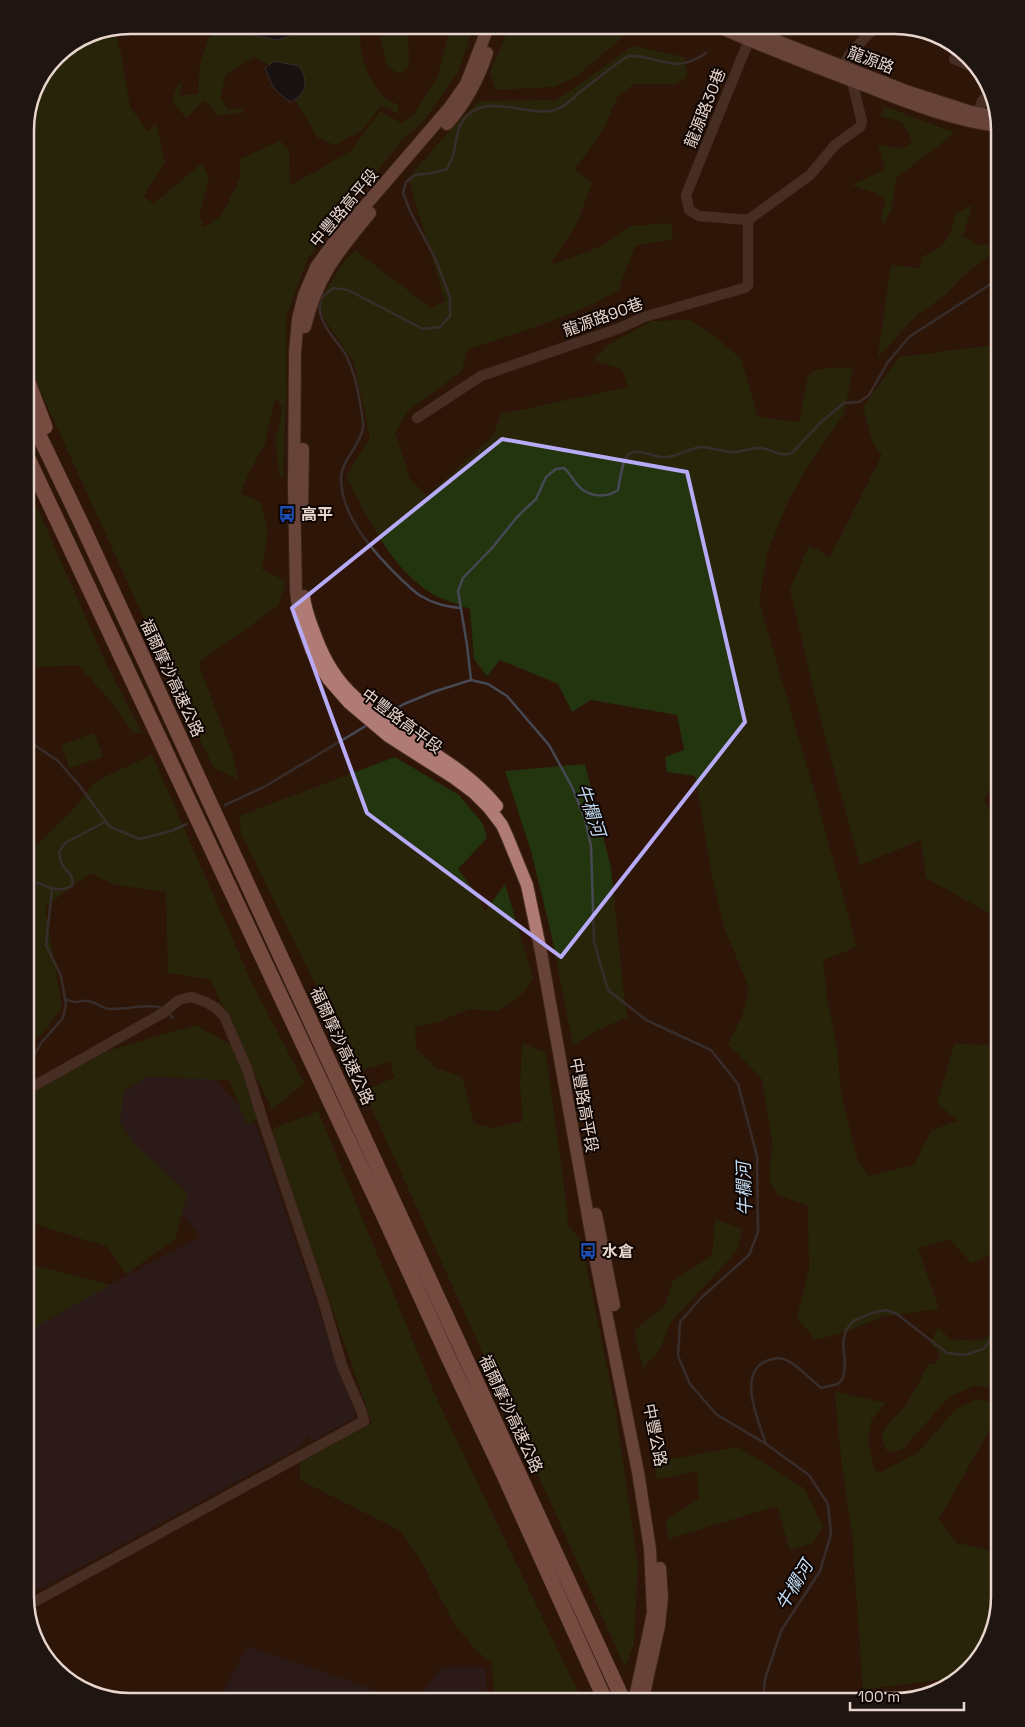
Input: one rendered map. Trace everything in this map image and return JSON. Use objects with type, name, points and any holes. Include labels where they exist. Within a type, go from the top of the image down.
[{"type":"highway","points":[[34,398],[82,525]]},
{"type":"highway","name":"福爾摩沙高速公路","points":[[34,425],[82,525],[568,1598],[603,1693]]},
{"type":"highway","name":"福爾摩沙高速公路","points":[[34,471],[382,1212],[568,1598],[619,1693]]},
{"type":"main road","name":"中豐路高平段","points":[[485,34],[466,84],[450,107],[369,208],[325,272],[313,297],[305,326],[302,389],[303,495],[301,548],[304,601],[321,650],[351,700],[474,793],[511,834],[527,885],[565,1068],[584,1177]]},
{"type":"main road","name":"中豐路高平段","points":[[369,208],[458,112],[476,84],[495,34]]},
{"type":"main road","points":[[744,34],[840,71],[852,81],[921,106],[990,123]]},
{"type":"main road","name":"龍源路","points":[[840,71],[916,94],[976,118],[990,117]]},
{"type":"main road","name":"中豐公路","points":[[584,1177],[638,1472],[650,1549],[653,1613],[643,1693]]},
{"type":"main road","name":"中豐公路","points":[[637,1693],[644,1671]]},
{"type":"street","points":[[840,71],[855,47],[868,34]]},
{"type":"street","name":"龍源路30巷","points":[[748,220],[699,216],[689,210],[686,196],[751,36]]},
{"type":"street","points":[[954,60],[965,64]]},
{"type":"street","points":[[748,220],[810,176],[835,145],[860,126],[862,122],[852,81]]},
{"type":"street","points":[[976,118],[982,102],[986,98]]},
{"type":"street","name":"龍源路90巷","points":[[417,418],[481,376],[620,328],[644,317],[744,288],[748,285],[748,220]]},
{"type":"street","points":[[34,1086],[163,1013],[179,1000],[191,997],[206,1002],[224,1016],[247,1069],[264,1127],[323,1300],[342,1366],[364,1420],[34,1601]]},
{"type":"highlighted area","points":[[502,439],[687,472],[745,722],[561,957],[367,813],[292,608]]},
{"type":"shaded area","points":[[206,1070],[256,1125],[356,1417],[312,1442],[308,1436],[300,1447],[44,1587],[34,1590],[34,1325],[201,1236],[107,1129],[125,1079]]},
{"type":"shaded area","points":[[247,1647],[384,1693],[222,1693]]},
{"type":"shaded area","points":[[443,1667],[485,1667],[487,1693],[421,1693]]},
{"type":"green space","points":[[216,34],[361,34],[360,43],[364,62],[371,80],[381,94],[398,105],[398,113],[380,106],[364,129],[335,145],[318,138],[276,68],[255,57],[226,74],[220,98],[229,110],[245,107],[241,112],[218,116],[205,100],[186,118],[172,100],[178,84],[182,83],[179,96],[198,94],[200,64],[209,37]]},
{"type":"green space","points":[[380,34],[408,34],[409,67],[400,74],[387,67]]},
{"type":"green space","points":[[449,34],[471,34],[459,70],[424,121],[402,140],[308,258],[286,317],[283,477],[280,478],[275,440],[282,405],[275,398],[265,444],[248,474],[241,493],[261,503],[268,533],[262,570],[286,581],[278,606],[198,663],[232,753],[239,780],[214,768],[34,377],[34,123],[37,105],[47,82],[66,58],[87,44],[115,35],[121,53],[130,107],[147,131],[156,124],[165,162],[144,196],[153,204],[202,163],[209,179],[199,215],[204,227],[222,215],[240,178],[240,159],[280,141],[289,149],[290,186],[352,150],[380,111],[401,123],[414,115],[438,76]]},
{"type":"green space","points":[[506,34],[626,34],[576,77],[553,87],[496,90],[490,73]]},
{"type":"green space","points":[[632,46],[685,57],[687,77],[675,84],[634,84],[618,96],[603,130],[575,169],[592,183],[578,221],[550,265],[602,246],[631,226],[671,223],[673,239],[635,246],[620,289],[602,299],[565,316],[467,350],[462,371],[409,410],[395,432],[409,478],[427,496],[493,436],[501,414],[628,387],[622,369],[593,360],[609,344],[653,321],[689,320],[710,332],[741,359],[758,417],[799,422],[808,376],[817,369],[853,367],[844,414],[805,471],[788,502],[768,550],[759,602],[816,797],[857,947],[823,960],[827,999],[837,1047],[841,1093],[857,1158],[869,1176],[914,1165],[931,1131],[958,1120],[937,1104],[954,1044],[991,1045],[991,1255],[971,1263],[950,1239],[918,1248],[939,1309],[882,1317],[846,1332],[815,1340],[797,1317],[809,1269],[808,1206],[778,1195],[769,1180],[772,1142],[762,1079],[728,1044],[742,1017],[749,988],[724,927],[712,877],[695,776],[667,772],[665,757],[684,750],[677,715],[591,700],[572,712],[558,684],[500,660],[487,676],[474,659],[470,609],[431,593],[404,570],[381,540],[346,476],[370,438],[354,362],[316,307],[341,266],[355,250],[431,308],[445,301],[408,178],[459,120],[480,101],[555,100]]},
{"type":"green space","points":[[884,106],[955,133],[896,178],[892,208],[884,224],[881,217],[886,200],[876,193],[852,185],[885,169],[878,144],[901,149],[913,143],[902,122],[880,116]]},
{"type":"green space","points":[[972,205],[963,236],[977,245],[991,244],[991,254],[962,277],[944,296],[917,315],[878,357],[891,265],[920,268],[921,257],[937,249],[946,241],[956,213]]},
{"type":"green space","points":[[991,346],[991,789],[984,800],[991,811],[991,914],[926,878],[921,840],[860,865],[822,725],[790,590],[809,545],[830,557],[882,455],[873,443],[863,407],[899,357]]},
{"type":"green space","points":[[34,500],[105,661],[142,733],[133,733],[108,698],[78,665],[34,667]]},
{"type":"green space","points":[[94,733],[103,757],[69,768],[61,745]]},
{"type":"green space","points":[[152,755],[251,981],[304,1083],[272,1110],[210,979],[168,973],[166,892],[115,885],[90,873],[45,907],[62,1008],[42,1034],[34,1041],[34,1019],[36,1015],[34,1006],[34,847],[72,811],[96,781]]},
{"type":"green space","points":[[395,757],[459,795],[483,824],[487,838],[458,869],[480,899],[485,912],[505,884],[533,978],[524,992],[498,1011],[470,1009],[438,1022],[415,1027],[416,1049],[438,1069],[462,1077],[474,1123],[493,1128],[523,1121],[520,1085],[522,1043],[546,1053],[568,1217],[567,1224],[581,1240],[614,1401],[638,1565],[634,1644],[625,1667],[364,1091],[395,1077],[390,1062],[351,1073],[315,984],[241,833],[239,816]]},
{"type":"green space","points":[[585,764],[611,868],[623,987],[628,1017],[602,1028],[573,1045],[551,933],[531,851],[505,771]]},
{"type":"green space","points":[[195,1025],[233,1046],[260,1118],[247,1125],[229,1080],[148,1077],[124,1091],[120,1122],[133,1143],[188,1193],[175,1240],[126,1274],[108,1247],[34,1224],[34,1085],[87,1057]]},
{"type":"green space","points":[[318,1111],[436,1397],[579,1693],[494,1693],[492,1664],[473,1647],[454,1623],[419,1557],[399,1530],[300,1480],[300,1462],[372,1423],[276,1147],[272,1129]]},
{"type":"green space","points":[[715,1219],[743,1229],[737,1251],[671,1322],[660,1349],[643,1369],[634,1331],[665,1305],[673,1281],[712,1256]]},
{"type":"green space","points":[[34,1265],[110,1285],[34,1328]]},
{"type":"green space","points":[[938,1328],[951,1339],[980,1341],[991,1335],[991,1389],[976,1385],[949,1397],[903,1449],[894,1452],[886,1450],[882,1438],[883,1432],[887,1425],[905,1407],[928,1364],[936,1363],[940,1354],[930,1343]]},
{"type":"green space","points":[[835,1391],[885,1403],[871,1421],[868,1440],[874,1468],[879,1473],[917,1453],[956,1409],[976,1399],[991,1402],[991,1427],[939,1519],[957,1543],[991,1551],[991,1598],[986,1628],[975,1651],[959,1669],[946,1679],[863,1690],[852,1534],[841,1459]]},
{"type":"green space","points":[[738,1447],[804,1488],[823,1527],[812,1543],[790,1551],[777,1506],[668,1539],[666,1520],[699,1499],[697,1471],[656,1480],[655,1462]]},
{"type":"water","points":[[248,34],[290,34],[290,36],[278,40]]},
{"type":"water","points":[[274,61],[299,66],[302,71],[305,86],[300,95],[291,102],[277,92],[267,74],[265,68]]},
{"type":"waterway","points":[[460,608],[435,603],[414,591],[372,548],[354,523],[347,509],[343,495],[342,473],[361,435],[363,428],[362,418],[357,387],[349,362],[327,328],[320,313],[322,298],[333,288],[348,290],[423,329],[440,327],[450,316],[450,297],[435,258],[411,213],[403,193],[406,182],[415,175],[447,169],[453,157],[460,126],[471,112],[481,107],[493,106],[532,111],[559,109],[628,56],[676,64],[695,60],[706,53]]},
{"type":"waterway","points":[[471,680],[458,591],[463,578],[492,548],[517,517],[536,499],[546,477],[556,469],[564,468],[580,488],[590,494],[607,495],[618,490],[625,460],[633,452],[667,457],[704,447],[730,452],[761,448],[781,454],[789,454],[821,422],[844,403],[859,402],[869,395],[888,362],[909,337],[991,284]]},
{"type":"waterway","name":"牛欄河","points":[[385,715],[404,704],[471,680],[488,684],[507,696],[549,745],[572,787],[585,819],[591,846],[594,942],[608,990],[646,1020],[711,1050],[738,1084],[757,1156],[758,1232],[749,1255],[702,1297],[680,1322],[678,1356],[690,1384],[716,1414],[766,1444],[809,1475],[828,1504],[831,1534],[820,1571],[781,1631],[765,1679],[764,1693]]},
{"type":"waterway","points":[[225,805],[264,787],[369,724]]},
{"type":"waterway","points":[[34,744],[58,761],[79,785],[110,827],[140,839],[171,831],[187,824]]},
{"type":"waterway","points":[[34,882],[53,889],[65,889],[72,886],[72,879],[61,863],[59,852],[65,843],[105,822]]},
{"type":"waterway","points":[[34,1055],[41,1043],[63,1018],[66,1005],[61,976],[46,945],[52,890]]},
{"type":"waterway","points":[[65,999],[75,1002],[91,1002],[109,1009],[150,1006],[163,1008]]},
{"type":"waterway","points":[[167,1011],[173,1018]]},
{"type":"waterway","points":[[766,1444],[752,1398],[751,1386],[753,1375],[759,1366],[771,1359],[783,1359],[796,1366],[821,1388],[838,1384],[843,1378],[845,1364],[843,1343],[846,1330],[853,1321],[872,1313],[886,1310],[897,1314],[947,1353],[965,1355],[983,1349],[991,1340]]},
{"type":"place","name":"高平","points":[[287,514]]},
{"type":"place","name":"水倉","points":[[588,1251]]}]
